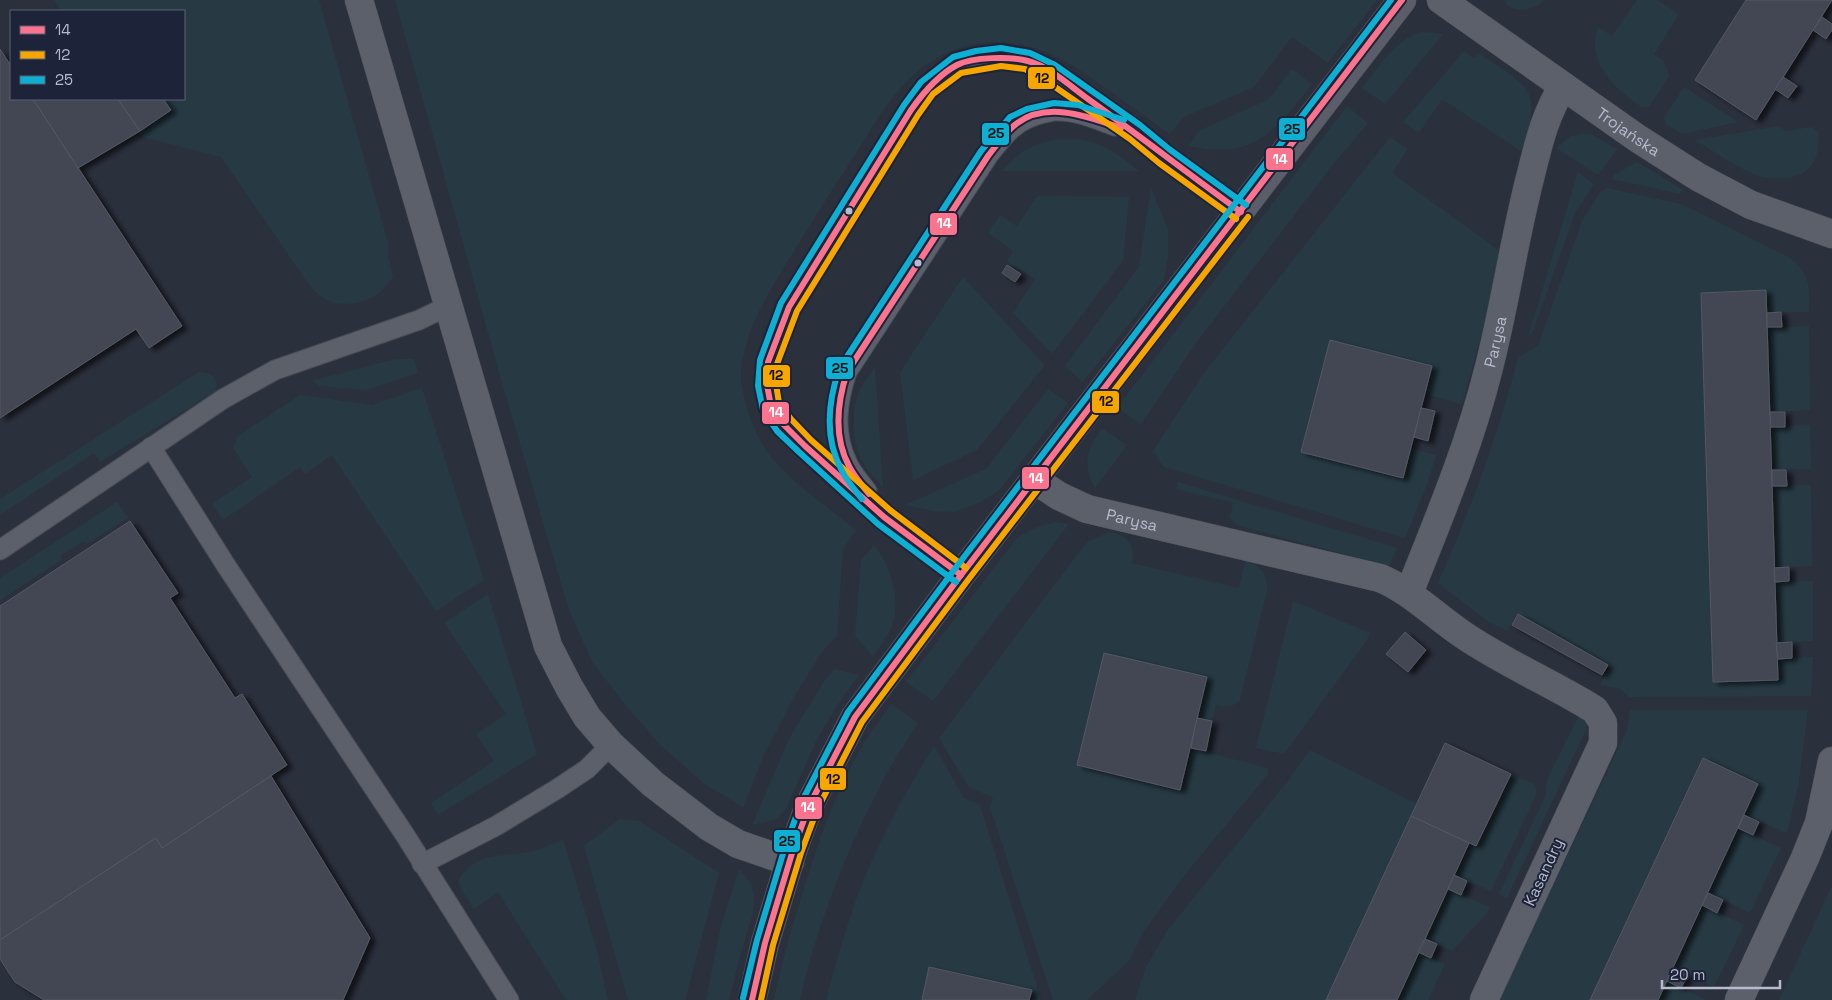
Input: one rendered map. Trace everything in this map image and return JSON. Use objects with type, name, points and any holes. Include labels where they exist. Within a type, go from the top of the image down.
[{"type":"street","points":[[359,0],[548,646],[587,717],[611,745],[653,784],[709,827],[738,844],[790,862]]},
{"type":"street","points":[[752,1000],[766,943],[809,806],[855,717],[961,575],[1402,0]]},
{"type":"street","name":"Trojańska","points":[[1441,0],[1637,138],[1698,177],[1751,205],[1832,234]]},
{"type":"street","name":"Parysa","points":[[1409,593],[1470,433],[1488,372],[1521,212],[1544,122],[1552,103],[1563,86]]},
{"type":"street","name":"Parysa","points":[[1035,480],[1059,496],[1087,509],[1380,578],[1409,593],[1461,634],[1490,652],[1595,710],[1603,723],[1603,743]]},
{"type":"street","name":"Kasandry","points":[[1484,1000],[1603,743]]},
{"type":"street","points":[[1739,1000],[1805,858],[1819,823],[1832,761]]},
{"type":"lane","points":[[961,575],[884,517],[805,446],[784,425],[771,406],[766,385],[768,362],[789,307],[911,110],[927,88],[956,65],[1001,57],[1028,61],[1050,72],[1135,132],[1164,156],[1241,212]]},
{"type":"lane","points":[[884,517],[847,464],[839,442],[836,426],[841,390],[847,372],[988,156],[1001,138],[1018,122],[1036,115],[1059,110],[1080,114],[1135,132]]},
{"type":"lane","points":[[0,550],[223,399],[275,370],[419,320],[448,306]]},
{"type":"lane","points":[[151,447],[227,567],[405,835],[509,1000]]},
{"type":"lane","points":[[422,864],[496,826],[557,789],[587,769],[611,745]]},
{"type":"shaded area","points":[[54,0],[319,0],[388,242],[388,254],[393,277],[385,287],[375,296],[357,303],[344,304],[332,302],[324,298],[308,283],[221,157],[143,137],[119,100],[185,100],[185,10],[60,10]]},
{"type":"shaded area","points":[[395,0],[1377,0],[1328,63],[1292,37],[1254,87],[1184,117],[1170,134],[1097,82],[1059,58],[1031,47],[1015,44],[986,42],[950,51],[919,70],[893,97],[877,119],[769,293],[752,327],[744,354],[741,369],[742,389],[752,422],[763,445],[771,457],[793,480],[856,530],[843,549],[837,636],[821,653],[794,697],[764,755],[743,807],[706,785],[661,746],[592,662],[568,607],[501,379]]},
{"type":"shaded area","points":[[1504,0],[1545,0],[1529,8],[1517,9],[1507,5]]},
{"type":"shaded area","points":[[1637,0],[1657,0],[1679,14],[1654,54],[1664,61],[1669,76],[1649,107],[1642,107],[1613,83],[1605,74],[1596,52],[1595,40],[1598,27],[1612,36]]},
{"type":"shaded area","points":[[1421,32],[1443,34],[1385,104],[1362,88],[1395,48],[1411,36]]},
{"type":"shaded area","points":[[1464,51],[1474,58],[1478,53],[1518,80],[1527,91],[1530,97],[1531,113],[1529,129],[1521,151],[1442,99],[1419,133],[1403,122]]},
{"type":"shaded area","points":[[1292,69],[1312,84],[1286,116],[1261,138],[1247,145],[1230,149],[1188,146],[1200,130],[1268,100]]},
{"type":"shaded area","points":[[1684,87],[1738,122],[1682,134],[1666,124],[1664,118]]},
{"type":"shaded area","points":[[1347,106],[1368,123],[1335,162],[1196,343],[1141,424],[1117,408]]},
{"type":"shaded area","points":[[1779,126],[1786,131],[1811,127],[1819,132],[1818,150],[1811,166],[1805,172],[1789,178],[1772,178],[1756,175],[1694,140]]},
{"type":"shaded area","points":[[1591,134],[1617,149],[1598,175],[1556,148],[1571,136]]},
{"type":"shaded area","points":[[1390,137],[1408,149],[1392,173],[1497,249],[1499,254],[1499,272],[1462,404],[1425,394],[1432,366],[1330,340],[1301,452],[1403,478],[1411,448],[1436,455],[1428,482],[1405,538],[1164,467],[1153,451],[1204,373]]},
{"type":"shaded area","points":[[1059,139],[1083,140],[1098,144],[1120,156],[1139,171],[1002,171],[1027,149],[1041,143]]},
{"type":"shaded area","points":[[1637,162],[1683,190],[1680,194],[1612,179],[1614,175]]},
{"type":"shaded area","points":[[1578,172],[1594,184],[1575,213],[1533,331],[1528,337]]},
{"type":"shaded area","points":[[1151,188],[1168,229],[1168,257],[1164,280],[1083,382],[1065,366],[1139,267]]},
{"type":"shaded area","points":[[1607,188],[1681,204],[1787,256],[1800,268],[1807,280],[1809,287],[1809,312],[1767,313],[1766,290],[1701,293],[1713,682],[1778,680],[1778,659],[1813,657],[1811,696],[1629,697],[1621,689],[1600,685],[1610,666],[1517,614],[1507,631],[1489,622],[1438,583],[1483,472],[1502,416],[1518,357],[1538,346],[1582,221],[1600,192]]},
{"type":"shaded area","points":[[1037,196],[1129,197],[1123,261],[1052,354],[1013,313],[1035,279],[1007,261],[1013,251],[988,233],[1000,215],[1017,226]]},
{"type":"shaded area","points":[[963,277],[1045,365],[977,450],[913,480],[900,372]]},
{"type":"shaded area","points":[[1809,326],[1810,410],[1770,412],[1767,328]]},
{"type":"shaded area","points":[[395,359],[414,359],[418,373],[366,390],[320,386],[312,381]]},
{"type":"shaded area","points":[[875,367],[883,488],[862,461],[857,450],[854,434],[854,417],[858,393]]},
{"type":"shaded area","points":[[199,372],[208,373],[214,377],[216,380],[215,392],[100,462],[94,453],[0,515],[0,499]]},
{"type":"shaded area","points":[[422,388],[484,580],[436,611],[332,455],[305,474],[300,467],[223,520],[212,504],[252,477],[233,448],[237,437],[300,395],[372,405]]},
{"type":"shaded area","points":[[1048,389],[1068,403],[999,490],[981,502],[955,512],[933,511],[905,505],[986,469]]},
{"type":"shaded area","points":[[1810,425],[1811,469],[1772,470],[1771,427]]},
{"type":"shaded area","points":[[1102,428],[1127,445],[1095,488],[1087,464],[1089,450]]},
{"type":"shaded area","points":[[1178,482],[1397,548],[1389,566],[1254,530],[1233,522],[1230,517],[1233,503],[1176,489]]},
{"type":"shaded area","points":[[1811,485],[1812,566],[1774,568],[1772,486]]},
{"type":"shaded area","points":[[117,502],[128,518],[87,544],[84,541],[60,556],[62,560],[0,600],[0,578]]},
{"type":"shaded area","points":[[1057,522],[1069,524],[933,701],[906,682],[1017,538],[1046,524]]},
{"type":"shaded area","points":[[1109,532],[1121,535],[1129,542],[1133,551],[1132,563],[1239,588],[1245,561],[1260,568],[1265,575],[1267,591],[1240,700],[1229,706],[1216,705],[1212,721],[1197,718],[1207,677],[1104,653],[1180,789],[1191,748],[1267,768],[1268,774],[1183,877],[1143,933],[1129,961],[1087,1000],[1053,1000],[990,807],[993,798],[968,786],[939,738],[1087,542]]},
{"type":"shaded area","points":[[874,545],[889,570],[896,600],[894,619],[890,629],[873,656],[855,636],[861,560]]},
{"type":"shaded area","points":[[1813,581],[1813,641],[1776,643],[1775,582]]},
{"type":"shaded area","points":[[488,594],[537,754],[438,815],[431,803],[494,761],[476,734],[506,714],[444,623]]},
{"type":"shaded area","points":[[1293,601],[1370,633],[1367,640],[1284,754],[1256,748]]},
{"type":"shaded area","points":[[834,669],[859,675],[836,707],[816,741],[786,809],[777,819],[752,825],[790,737],[823,683]]},
{"type":"shaded area","points":[[891,704],[918,723],[888,771],[848,854],[825,912],[800,1000],[774,1000],[795,919],[827,819],[857,755]]},
{"type":"shaded area","points":[[1630,710],[1808,710],[1798,787],[1787,833],[1744,815],[1758,784],[1702,758],[1590,1000],[1499,1000],[1627,730]]},
{"type":"shaded area","points":[[1579,715],[1587,722],[1586,730],[1507,898],[1499,894],[1545,797],[1547,780]]},
{"type":"shaded area","points":[[934,746],[964,798],[980,805],[1041,1000],[1029,1000],[1031,990],[930,967],[922,1000],[826,1000],[844,935],[873,858],[912,782]]},
{"type":"shaded area","points":[[1310,750],[1417,804],[1326,1000],[1135,1000],[1146,967],[1167,931],[1291,777]]},
{"type":"shaded area","points":[[1511,774],[1535,785],[1537,793],[1491,891],[1454,875],[1469,843],[1476,846]]},
{"type":"shaded area","points":[[620,819],[639,821],[719,873],[685,1000],[628,1000],[584,846]]},
{"type":"shaded area","points":[[1738,828],[1781,848],[1750,913],[1708,893]]},
{"type":"shaded area","points":[[563,840],[596,947],[608,1000],[566,1000],[498,892],[474,909],[458,881],[473,864],[482,860],[534,851]]},
{"type":"shaded area","points":[[739,869],[751,884],[754,897],[753,913],[729,1000],[706,1000],[721,926]]},
{"type":"shaded area","points":[[1832,886],[1832,1000],[1779,1000]]},
{"type":"shaded area","points":[[1448,889],[1490,907],[1488,912],[1452,951],[1425,939]]},
{"type":"shaded area","points":[[1702,905],[1744,925],[1714,987],[1673,968]]},
{"type":"shaded area","points":[[1418,952],[1445,964],[1428,1000],[1397,1000]]},
{"type":"shaded area","points":[[1667,981],[1707,1000],[1658,1000]]},
{"type":"building","points":[[1746,0],[1832,0],[1756,120],[1695,80]]},
{"type":"building","points":[[1822,17],[1832,24],[1832,30],[1826,39],[1813,30]]},
{"type":"building","points":[[0,49],[10,64],[10,100],[34,100],[182,326],[149,348],[136,329],[0,418]]},
{"type":"building","points":[[1783,77],[1797,86],[1788,98],[1775,89]]},
{"type":"building","points":[[34,100],[119,100],[140,131],[78,168]]},
{"type":"building","points":[[119,100],[164,100],[171,110],[140,131]]},
{"type":"building","points":[[1007,265],[1021,274],[1015,282],[1002,273]]},
{"type":"building","points":[[1766,290],[1778,680],[1713,682],[1701,293]]},
{"type":"building","points":[[1781,312],[1782,327],[1767,327],[1767,313]]},
{"type":"building","points":[[1330,340],[1432,366],[1403,478],[1301,452]]},
{"type":"building","points":[[1421,408],[1435,411],[1428,441],[1414,437]]},
{"type":"building","points":[[1770,412],[1785,412],[1785,427],[1771,427]]},
{"type":"building","points":[[1772,470],[1786,470],[1787,486],[1772,486]]},
{"type":"building","points":[[130,521],[178,593],[170,598],[235,698],[242,694],[287,765],[162,848],[156,838],[0,940],[0,606]]},
{"type":"building","points":[[1789,567],[1789,581],[1775,582],[1774,568]]},
{"type":"building","points":[[1518,614],[1608,665],[1602,675],[1512,625]]},
{"type":"building","points":[[1405,632],[1426,650],[1408,672],[1386,654]]},
{"type":"building","points":[[1792,642],[1792,658],[1778,659],[1776,643]]},
{"type":"building","points":[[1104,653],[1207,677],[1180,790],[1077,765]]},
{"type":"building","points":[[1197,718],[1212,721],[1206,751],[1191,748]]},
{"type":"building","points":[[1445,743],[1511,774],[1476,846],[1411,816]]},
{"type":"building","points":[[1703,758],[1758,784],[1658,1000],[1590,1000]]},
{"type":"building","points":[[271,776],[370,938],[343,1000],[44,1000],[15,982],[0,959],[0,940],[156,838],[162,848]]},
{"type":"building","points":[[1744,815],[1759,822],[1753,835],[1738,828]]},
{"type":"building","points":[[1411,816],[1469,843],[1397,1000],[1326,1000]]},
{"type":"building","points":[[1454,875],[1467,881],[1461,895],[1448,889]]},
{"type":"building","points":[[1708,893],[1723,900],[1717,913],[1702,905]]},
{"type":"building","points":[[1425,939],[1437,944],[1431,958],[1418,952]]},
{"type":"building","points":[[929,967],[1032,990],[1029,1000],[922,1000]]},
{"type":"building","points":[[1673,968],[1688,975],[1681,988],[1667,981]]},
{"type":"transit line","name":"25","points":[[743,998],[757,940],[785,847],[801,803],[848,712],[954,570],[1391,0]]},
{"type":"transit line","name":"14","points":[[752,1000],[765,943],[793,850],[809,806],[855,717],[961,575],[1402,0]]},
{"type":"transit line","name":"25","points":[[956,582],[878,524],[777,431],[763,410],[758,386],[760,360],[781,303],[904,105],[921,82],[953,57],[976,51],[1001,48],[1030,53],[1055,65],[1140,125],[1169,149],[1246,205]]},
{"type":"transit line","name":"14","points":[[961,575],[884,517],[805,446],[784,425],[771,406],[767,385],[768,362],[789,307],[911,110],[937,79],[950,69],[964,62],[992,58],[1012,58],[1028,61],[1060,77],[1241,212]]},
{"type":"transit line","name":"12","points":[[966,568],[890,510],[811,440],[779,403],[776,384],[777,364],[797,311],[918,115],[933,94],[961,73],[1001,66],[1025,69],[1045,80],[1130,139],[1159,163],[1236,219]]},
{"type":"transit line","name":"25","points":[[862,499],[844,475],[832,446],[830,408],[839,369],[981,151],[1010,117],[1027,109],[1054,103],[1078,105],[1124,120]]},
{"type":"transit line","name":"14","points":[[869,494],[851,470],[841,443],[838,419],[839,407],[847,372],[988,156],[1012,127],[1028,117],[1041,113],[1068,113],[1095,119],[1121,128]]},
{"type":"transit line","name":"12","points":[[761,1000],[773,945],[801,853],[817,810],[862,722],[968,580],[1248,217]]}]
